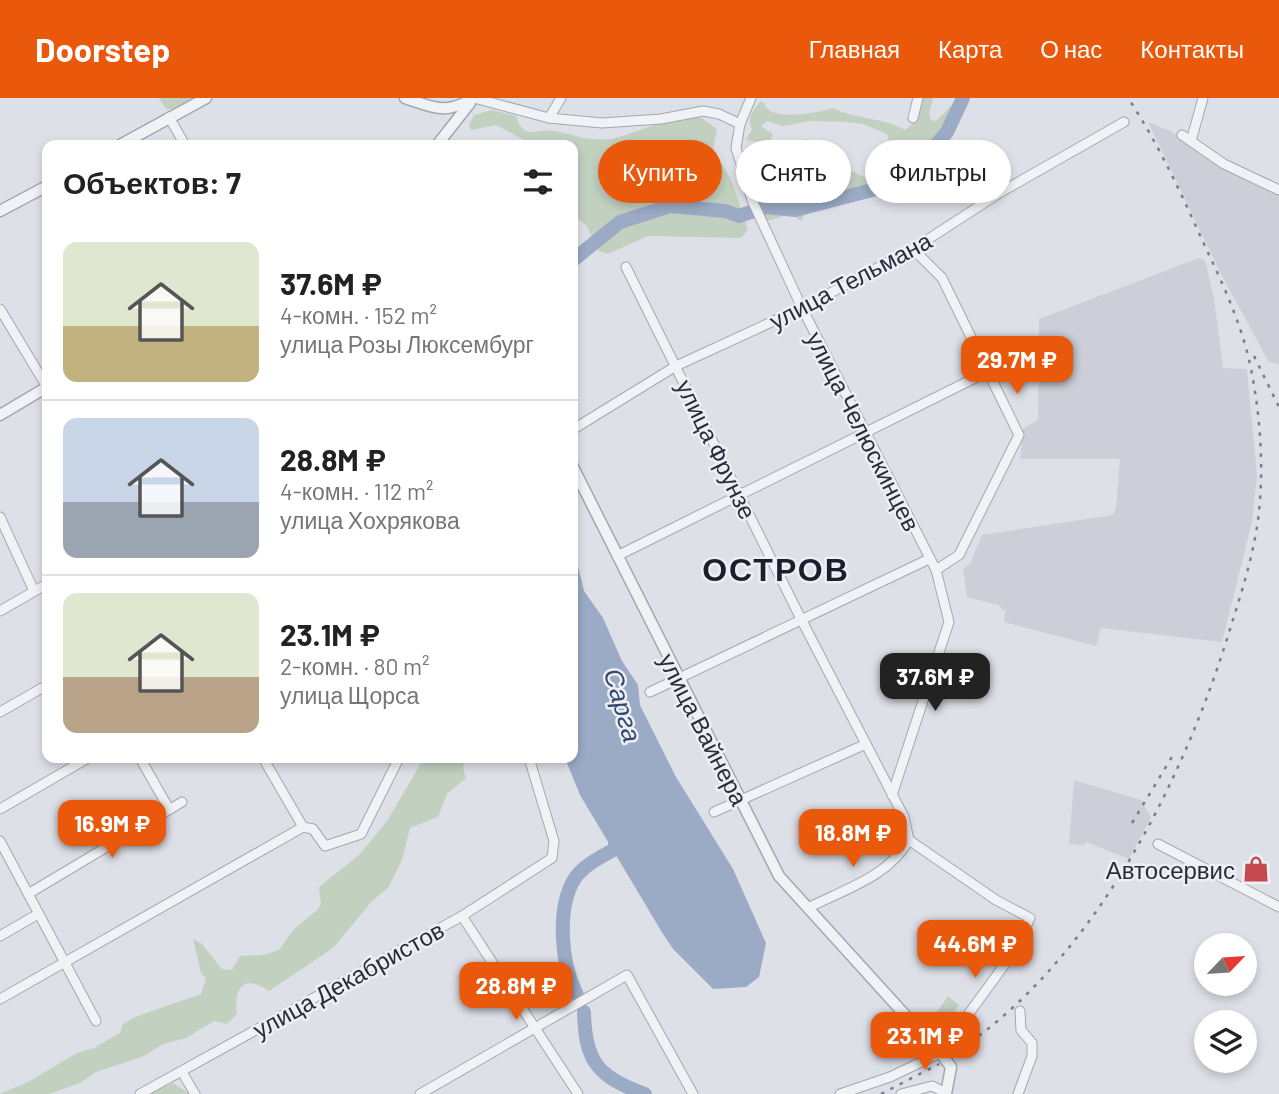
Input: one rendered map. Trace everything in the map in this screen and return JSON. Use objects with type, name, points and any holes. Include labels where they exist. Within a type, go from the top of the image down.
[{"type":"street","points":[[129,140],[206,98]]},
{"type":"street","points":[[405,98],[436,109],[454,110],[474,98],[549,118],[602,123],[661,119],[703,111],[719,114],[740,124],[751,98]]},
{"type":"street","points":[[441,140],[474,98]]},
{"type":"street","points":[[549,118],[561,98]]},
{"type":"street","points":[[913,118],[918,98]]},
{"type":"street","points":[[1191,141],[1203,98]]},
{"type":"street","points":[[169,117],[182,140]]},
{"type":"street","name":"улица Тельмана","points":[[578,426],[676,366],[802,308],[913,249],[1001,192],[1124,122]]},
{"type":"street","name":"улица Челюскинцев","points":[[740,124],[736,148],[761,222],[864,433],[936,570],[949,622],[892,795]]},
{"type":"street","points":[[1182,135],[1224,164],[1279,190]]},
{"type":"street","points":[[0,211],[42,189]]},
{"type":"street","points":[[913,249],[942,278],[1020,435],[959,555],[936,570]]},
{"type":"street","name":"улица Фрунзе","points":[[626,267],[801,619],[904,817],[909,839]]},
{"type":"street","points":[[0,309],[42,379]]},
{"type":"street","points":[[617,556],[988,372]]},
{"type":"street","points":[[0,415],[42,390]]},
{"type":"street","name":"улица Вайнера","points":[[578,477],[677,679],[779,876],[951,1067],[946,1093]]},
{"type":"street","points":[[0,517],[34,591]]},
{"type":"street","points":[[650,692],[929,559]]},
{"type":"street","points":[[0,611],[42,588]]},
{"type":"street","points":[[0,712],[42,688]]},
{"type":"street","points":[[714,812],[742,802],[866,744]]},
{"type":"street","points":[[0,809],[79,763]]},
{"type":"street","points":[[143,763],[169,809]]},
{"type":"street","points":[[266,763],[303,827]]},
{"type":"street","points":[[0,999],[303,827],[313,829],[325,846],[361,834],[396,763]]},
{"type":"street","name":"улица Декабристов","points":[[141,1094],[462,916],[552,858],[554,841],[530,763]]},
{"type":"street","points":[[28,894],[182,802]]},
{"type":"street","points":[[808,908],[885,869],[899,857],[909,839],[996,900],[1030,918],[1016,949],[940,1053],[890,1077],[839,1094]]},
{"type":"street","points":[[0,841],[96,1021]]},
{"type":"street","points":[[1158,844],[1279,906]]},
{"type":"street","points":[[0,936],[38,914]]},
{"type":"street","points":[[462,916],[578,1094]]},
{"type":"street","points":[[420,1094],[627,975],[693,1094]]},
{"type":"street","points":[[1018,1094],[1032,1056],[1032,1043],[1021,1030],[1020,1011]]},
{"type":"street","points":[[182,1072],[195,1094]]},
{"type":"street","points":[[901,1094],[932,1086],[946,1093]]},
{"type":"shaded area","points":[[1148,122],[1170,131],[1235,172],[1279,194],[1279,364],[1269,362],[1222,276]]},
{"type":"shaded area","points":[[1199,258],[1205,260],[1214,298],[1223,368],[1247,369],[1257,476],[1252,522],[1222,642],[1101,628],[1096,646],[1004,622],[1005,611],[998,605],[967,597],[963,568],[970,564],[982,535],[1113,515],[1116,508],[1120,459],[1020,459],[1023,429],[1038,420],[1039,319]]},
{"type":"shaded area","points":[[1074,780],[1141,800],[1151,817],[1129,859],[1086,842],[1085,845],[1069,844]]},
{"type":"green space","points":[[159,98],[193,98],[173,109],[166,109]]},
{"type":"green space","points":[[923,98],[933,98],[929,115],[931,120],[936,121],[954,103],[961,106],[959,121],[950,140],[889,140],[887,134],[863,124],[847,122],[811,121],[783,126],[767,121],[761,126],[773,134],[771,140],[746,140],[752,129],[752,114],[761,101],[775,113],[800,114],[833,108],[905,130],[916,121]]},
{"type":"green space","points":[[492,110],[516,116],[519,124],[527,131],[555,131],[602,140],[598,140],[598,203],[722,203],[722,164],[731,179],[736,203],[739,203],[748,230],[741,238],[648,236],[608,254],[599,251],[586,225],[578,219],[578,140],[524,140],[496,125],[471,130],[469,125],[474,115]]},
{"type":"green space","points":[[690,118],[702,118],[717,129],[715,140],[602,140],[669,121]]},
{"type":"green space","points":[[851,171],[865,178],[865,196],[851,198]]},
{"type":"green space","points":[[779,203],[812,203],[801,221],[791,214],[767,221],[763,209]]},
{"type":"green space","points":[[421,763],[464,763],[466,778],[447,794],[438,817],[410,828],[402,860],[388,888],[372,901],[333,948],[269,991],[253,984],[242,986],[237,997],[237,1014],[227,1024],[214,1021],[186,1038],[163,1044],[142,1057],[96,1072],[80,1083],[49,1094],[0,1094],[28,1082],[77,1053],[94,1048],[120,1033],[123,1024],[135,1017],[201,994],[206,978],[201,973],[193,939],[201,943],[222,969],[232,970],[240,956],[264,955],[279,950],[293,930],[321,904],[319,887],[360,854],[387,821]]},
{"type":"green space","points":[[948,996],[959,1005],[943,1028],[931,1020]]},
{"type":"green space","points":[[173,1083],[190,1094],[150,1094]]},
{"type":"water","points":[[578,566],[584,591],[603,618],[622,661],[638,685],[640,705],[676,777],[733,869],[766,943],[759,977],[746,987],[713,989],[674,950],[580,795],[567,763],[578,763]]},
{"type":"waterway","name":"Сарга","points":[[578,256],[620,222],[670,206],[725,211],[739,216],[766,207],[795,210],[903,182],[947,132],[963,98]]},
{"type":"waterway","name":"Сарга","points":[[577,995],[564,952],[565,905],[569,890],[579,873],[615,849],[615,833]]},
{"type":"waterway","name":"Сарга","points":[[584,1012],[587,1044],[597,1065],[616,1081],[645,1094]]},
{"type":"railway","points":[[953,1054],[1003,1016],[1049,971],[1090,920],[1127,864],[1159,806],[1211,685],[1243,587],[1256,533],[1260,502],[1261,447],[1255,392],[1244,340],[1225,290],[1178,187],[1128,98]]},
{"type":"railway","points":[[1254,356],[1279,407]]},
{"type":"railway","points":[[1132,823],[1173,755]]},
{"type":"railway","points":[[881,1094],[939,1064]]},
{"type":"place","name":"Автосервис","points":[[1256,869]]},
{"type":"district","name":"ОСТРОВ","points":[[776,568]]}]
